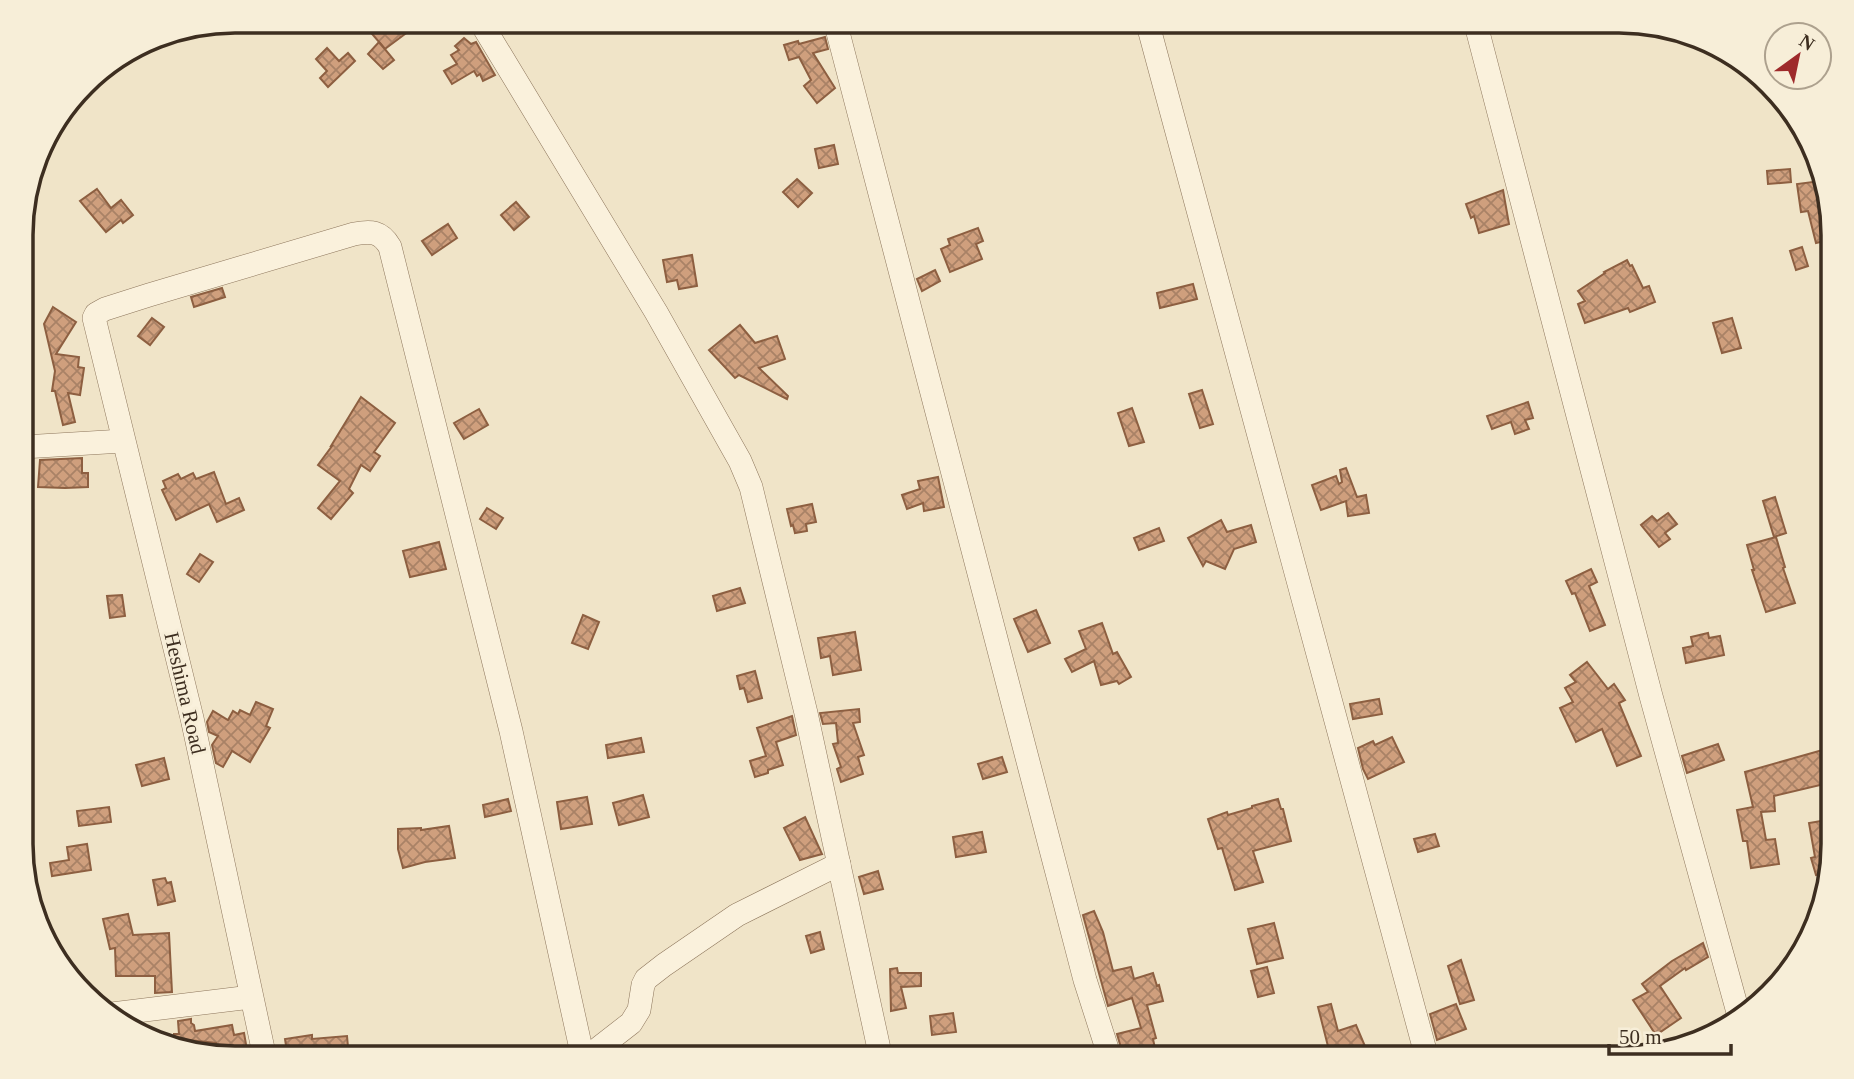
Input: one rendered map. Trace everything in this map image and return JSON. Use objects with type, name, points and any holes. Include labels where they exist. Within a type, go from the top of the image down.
[{"type":"street","points":[[487,33],[656,312],[740,461],[751,487],[806,713],[878,1046]]},
{"type":"street","points":[[838,33],[1078,953],[1106,1045]]},
{"type":"street","points":[[1150,33],[1424,1045]]},
{"type":"street","points":[[1478,33],[1651,696],[1737,1007]]},
{"type":"street","name":"Heshima Road","points":[[262,1046],[192,718],[94,318],[105,309],[149,295],[354,234],[375,232],[386,240],[390,247],[511,731],[581,1046]]},
{"type":"street","points":[[33,446],[123,441]]},
{"type":"street","points":[[600,1046],[631,1023],[639,1010],[646,979],[664,965],[737,915],[839,864]]},
{"type":"street","points":[[124,1012],[251,997]]},
{"type":"building","points":[[371,33],[406,33],[385,49]]},
{"type":"building","points":[[825,37],[828,49],[813,53],[835,88],[817,103],[804,86],[811,80],[799,57],[789,60],[784,45]]},
{"type":"building","points":[[464,38],[471,44],[476,42],[495,75],[483,81],[480,74],[477,76],[474,71],[452,84],[444,71],[457,64],[451,55],[459,50],[455,46]]},
{"type":"building","points":[[379,42],[394,60],[383,69],[368,54]]},
{"type":"building","points":[[327,48],[339,61],[348,53],[355,61],[328,87],[320,78],[327,71],[316,59]]},
{"type":"building","points":[[834,145],[838,164],[819,168],[815,149]]},
{"type":"building","points":[[1790,169],[1791,182],[1768,184],[1767,171]]},
{"type":"building","points":[[797,179],[812,193],[798,207],[783,192]]},
{"type":"building","points":[[1814,182],[1819,209],[1820,242],[1816,243],[1808,211],[1801,212],[1797,184]]},
{"type":"building","points":[[97,189],[111,208],[121,200],[133,215],[123,223],[121,220],[106,232],[80,201]]},
{"type":"building","points":[[1503,190],[1509,224],[1479,233],[1474,216],[1471,218],[1466,204]]},
{"type":"building","points":[[516,202],[529,217],[514,230],[501,215]]},
{"type":"building","points":[[448,224],[457,238],[432,255],[422,241]]},
{"type":"building","points":[[978,228],[983,241],[976,244],[982,259],[950,272],[941,249],[950,245],[948,239]]},
{"type":"building","points":[[1802,247],[1808,266],[1796,270],[1790,251]]},
{"type":"building","points":[[692,255],[697,286],[679,289],[677,280],[667,282],[663,260]]},
{"type":"building","points":[[1627,260],[1643,288],[1649,286],[1655,302],[1630,312],[1628,308],[1585,323],[1578,304],[1585,301],[1578,291],[1604,272]]},
{"type":"building","points":[[935,270],[940,281],[922,291],[917,279]]},
{"type":"building","points":[[1193,284],[1197,299],[1160,308],[1157,293]]},
{"type":"building","points":[[222,288],[225,297],[194,307],[191,297]]},
{"type":"building","points":[[53,307],[76,322],[56,354],[79,357],[78,367],[84,368],[80,395],[68,393],[75,422],[63,425],[55,391],[52,391],[55,371],[44,324]]},
{"type":"building","points":[[152,318],[164,327],[150,345],[138,336]]},
{"type":"building","points":[[1732,318],[1741,348],[1722,353],[1713,323]]},
{"type":"building","points":[[740,325],[755,343],[777,336],[785,359],[759,368],[788,396],[787,399],[739,375],[735,378],[709,350]]},
{"type":"building","points":[[1202,390],[1213,424],[1200,428],[1189,394]]},
{"type":"building","points":[[361,397],[395,423],[374,452],[380,456],[370,471],[361,465],[349,489],[353,493],[331,519],[318,508],[340,481],[318,465]]},
{"type":"building","points":[[1528,402],[1533,418],[1525,420],[1529,429],[1515,434],[1511,422],[1492,429],[1487,416]]},
{"type":"building","points":[[1132,408],[1144,442],[1129,446],[1118,413]]},
{"type":"building","points":[[479,409],[488,425],[464,439],[454,423]]},
{"type":"building","points":[[82,458],[82,473],[88,473],[88,487],[38,487],[40,460]]},
{"type":"building","points":[[1346,468],[1357,497],[1366,495],[1369,513],[1348,516],[1346,501],[1321,510],[1312,485],[1336,476],[1339,484],[1342,482],[1340,470]]},
{"type":"building","points":[[214,472],[226,504],[239,498],[244,510],[217,522],[209,504],[176,520],[162,490],[166,488],[163,481],[178,474],[181,479],[193,473],[196,479]]},
{"type":"building","points":[[938,477],[944,507],[924,511],[923,503],[907,509],[902,495],[920,489],[918,481]]},
{"type":"building","points":[[1775,497],[1786,533],[1774,537],[1763,501]]},
{"type":"building","points":[[812,504],[816,522],[806,524],[807,531],[795,533],[787,509]]},
{"type":"building","points":[[487,508],[503,518],[496,529],[480,519]]},
{"type":"building","points":[[1668,513],[1677,524],[1665,533],[1670,539],[1659,547],[1641,525],[1652,516],[1657,521]]},
{"type":"building","points":[[1221,520],[1227,532],[1251,525],[1256,542],[1234,549],[1225,569],[1206,561],[1203,566],[1188,538]]},
{"type":"building","points":[[1159,528],[1164,541],[1139,550],[1134,538]]},
{"type":"building","points":[[1776,537],[1795,603],[1766,612],[1747,545]]},
{"type":"building","points":[[439,542],[446,569],[410,577],[403,551]]},
{"type":"building","points":[[200,554],[213,562],[199,582],[187,574]]},
{"type":"building","points":[[1591,569],[1597,582],[1589,586],[1605,625],[1590,631],[1575,593],[1572,594],[1566,581]]},
{"type":"building","points":[[740,588],[745,603],[717,611],[713,596]]},
{"type":"building","points":[[122,595],[125,616],[110,618],[107,596]]},
{"type":"building","points":[[1036,610],[1050,643],[1028,652],[1014,619]]},
{"type":"building","points":[[583,615],[599,622],[588,649],[572,643]]},
{"type":"building","points":[[1102,623],[1113,654],[1117,652],[1131,677],[1119,684],[1117,681],[1101,685],[1094,661],[1072,672],[1065,659],[1086,649],[1079,631]]},
{"type":"building","points":[[855,632],[861,670],[833,675],[830,656],[821,658],[818,638]]},
{"type":"building","points":[[1708,633],[1709,638],[1720,636],[1724,655],[1686,663],[1683,648],[1693,646],[1691,637]]},
{"type":"building","points":[[1587,662],[1608,689],[1614,684],[1625,700],[1619,703],[1641,756],[1617,766],[1602,729],[1576,742],[1560,708],[1573,702],[1565,688],[1576,682],[1570,675]]},
{"type":"building","points":[[755,671],[762,698],[748,702],[744,688],[740,689],[737,676]]},
{"type":"building","points":[[1379,699],[1382,714],[1353,719],[1350,704]]},
{"type":"building","points":[[256,702],[273,709],[266,726],[270,728],[250,762],[232,751],[223,767],[216,763],[212,745],[218,736],[209,732],[207,722],[213,711],[228,720],[233,711],[238,714],[240,710],[250,715]]},
{"type":"building","points":[[859,709],[860,722],[853,723],[864,755],[858,757],[863,774],[841,782],[837,769],[841,767],[833,744],[838,743],[836,723],[823,724],[820,713]]},
{"type":"building","points":[[792,716],[796,735],[776,742],[783,765],[755,777],[750,761],[766,756],[757,728]]},
{"type":"building","points":[[1392,737],[1404,762],[1368,779],[1358,748],[1373,741],[1375,745]]},
{"type":"building","points":[[641,738],[644,752],[608,758],[606,745]]},
{"type":"building","points":[[1718,744],[1724,760],[1687,773],[1682,756]]},
{"type":"building","points":[[1820,751],[1820,785],[1774,796],[1775,811],[1761,812],[1766,840],[1775,839],[1779,864],[1751,868],[1747,841],[1743,841],[1737,810],[1753,807],[1745,772]]},
{"type":"building","points":[[1002,757],[1007,772],[983,779],[978,764]]},
{"type":"building","points":[[164,758],[169,779],[142,786],[136,765]]},
{"type":"building","points":[[643,795],[649,817],[619,825],[613,803]]},
{"type":"building","points":[[587,797],[592,824],[561,829],[557,802]]},
{"type":"building","points":[[508,799],[511,811],[485,817],[483,805]]},
{"type":"building","points":[[1278,799],[1291,841],[1253,851],[1263,882],[1235,890],[1222,848],[1218,849],[1208,819]]},
{"type":"building","points":[[109,807],[111,822],[79,826],[77,811]]},
{"type":"building","points":[[805,817],[822,854],[800,860],[784,828]]},
{"type":"building","points":[[1820,821],[1819,870],[1816,875],[1811,858],[1815,857],[1809,823]]},
{"type":"building","points":[[449,826],[455,858],[403,868],[398,849],[398,829],[421,830]]},
{"type":"building","points":[[982,832],[986,852],[956,857],[953,837]]},
{"type":"building","points":[[1435,834],[1439,846],[1418,852],[1414,839]]},
{"type":"building","points":[[87,844],[91,870],[52,876],[50,863],[69,860],[67,847]]},
{"type":"building","points":[[878,871],[883,889],[864,894],[859,877]]},
{"type":"building","points":[[165,878],[167,883],[171,882],[175,901],[158,905],[153,880]]},
{"type":"building","points":[[1094,911],[1103,932],[1113,971],[1131,967],[1134,979],[1153,973],[1163,1001],[1147,1005],[1156,1038],[1153,1039],[1154,1045],[1120,1045],[1117,1034],[1141,1028],[1132,998],[1108,1006],[1083,915]]},
{"type":"building","points":[[128,914],[133,935],[169,933],[172,992],[155,993],[155,976],[116,976],[115,948],[110,949],[103,919]]},
{"type":"building","points":[[1274,923],[1283,958],[1257,964],[1248,929]]},
{"type":"building","points":[[820,932],[824,949],[811,953],[806,936]]},
{"type":"building","points":[[1703,943],[1708,957],[1686,970],[1685,968],[1660,986],[1681,1018],[1656,1035],[1633,1000],[1648,992],[1642,984],[1672,961]]},
{"type":"building","points":[[1461,960],[1474,1000],[1460,1004],[1448,966]]},
{"type":"building","points":[[1267,967],[1274,993],[1258,997],[1251,971]]},
{"type":"building","points":[[897,968],[898,973],[921,973],[921,986],[901,987],[906,1008],[891,1011],[890,969]]},
{"type":"building","points":[[1331,1004],[1338,1031],[1356,1025],[1365,1045],[1328,1045],[1318,1007]]},
{"type":"building","points":[[1456,1004],[1466,1029],[1437,1040],[1430,1014]]},
{"type":"building","points":[[953,1013],[956,1032],[932,1035],[930,1016]]},
{"type":"building","points":[[191,1019],[195,1031],[232,1025],[234,1035],[244,1033],[246,1046],[216,1045],[174,1036],[179,1034],[178,1021]]},
{"type":"building","points":[[312,1035],[312,1039],[347,1036],[348,1046],[286,1046],[285,1039]]}]
